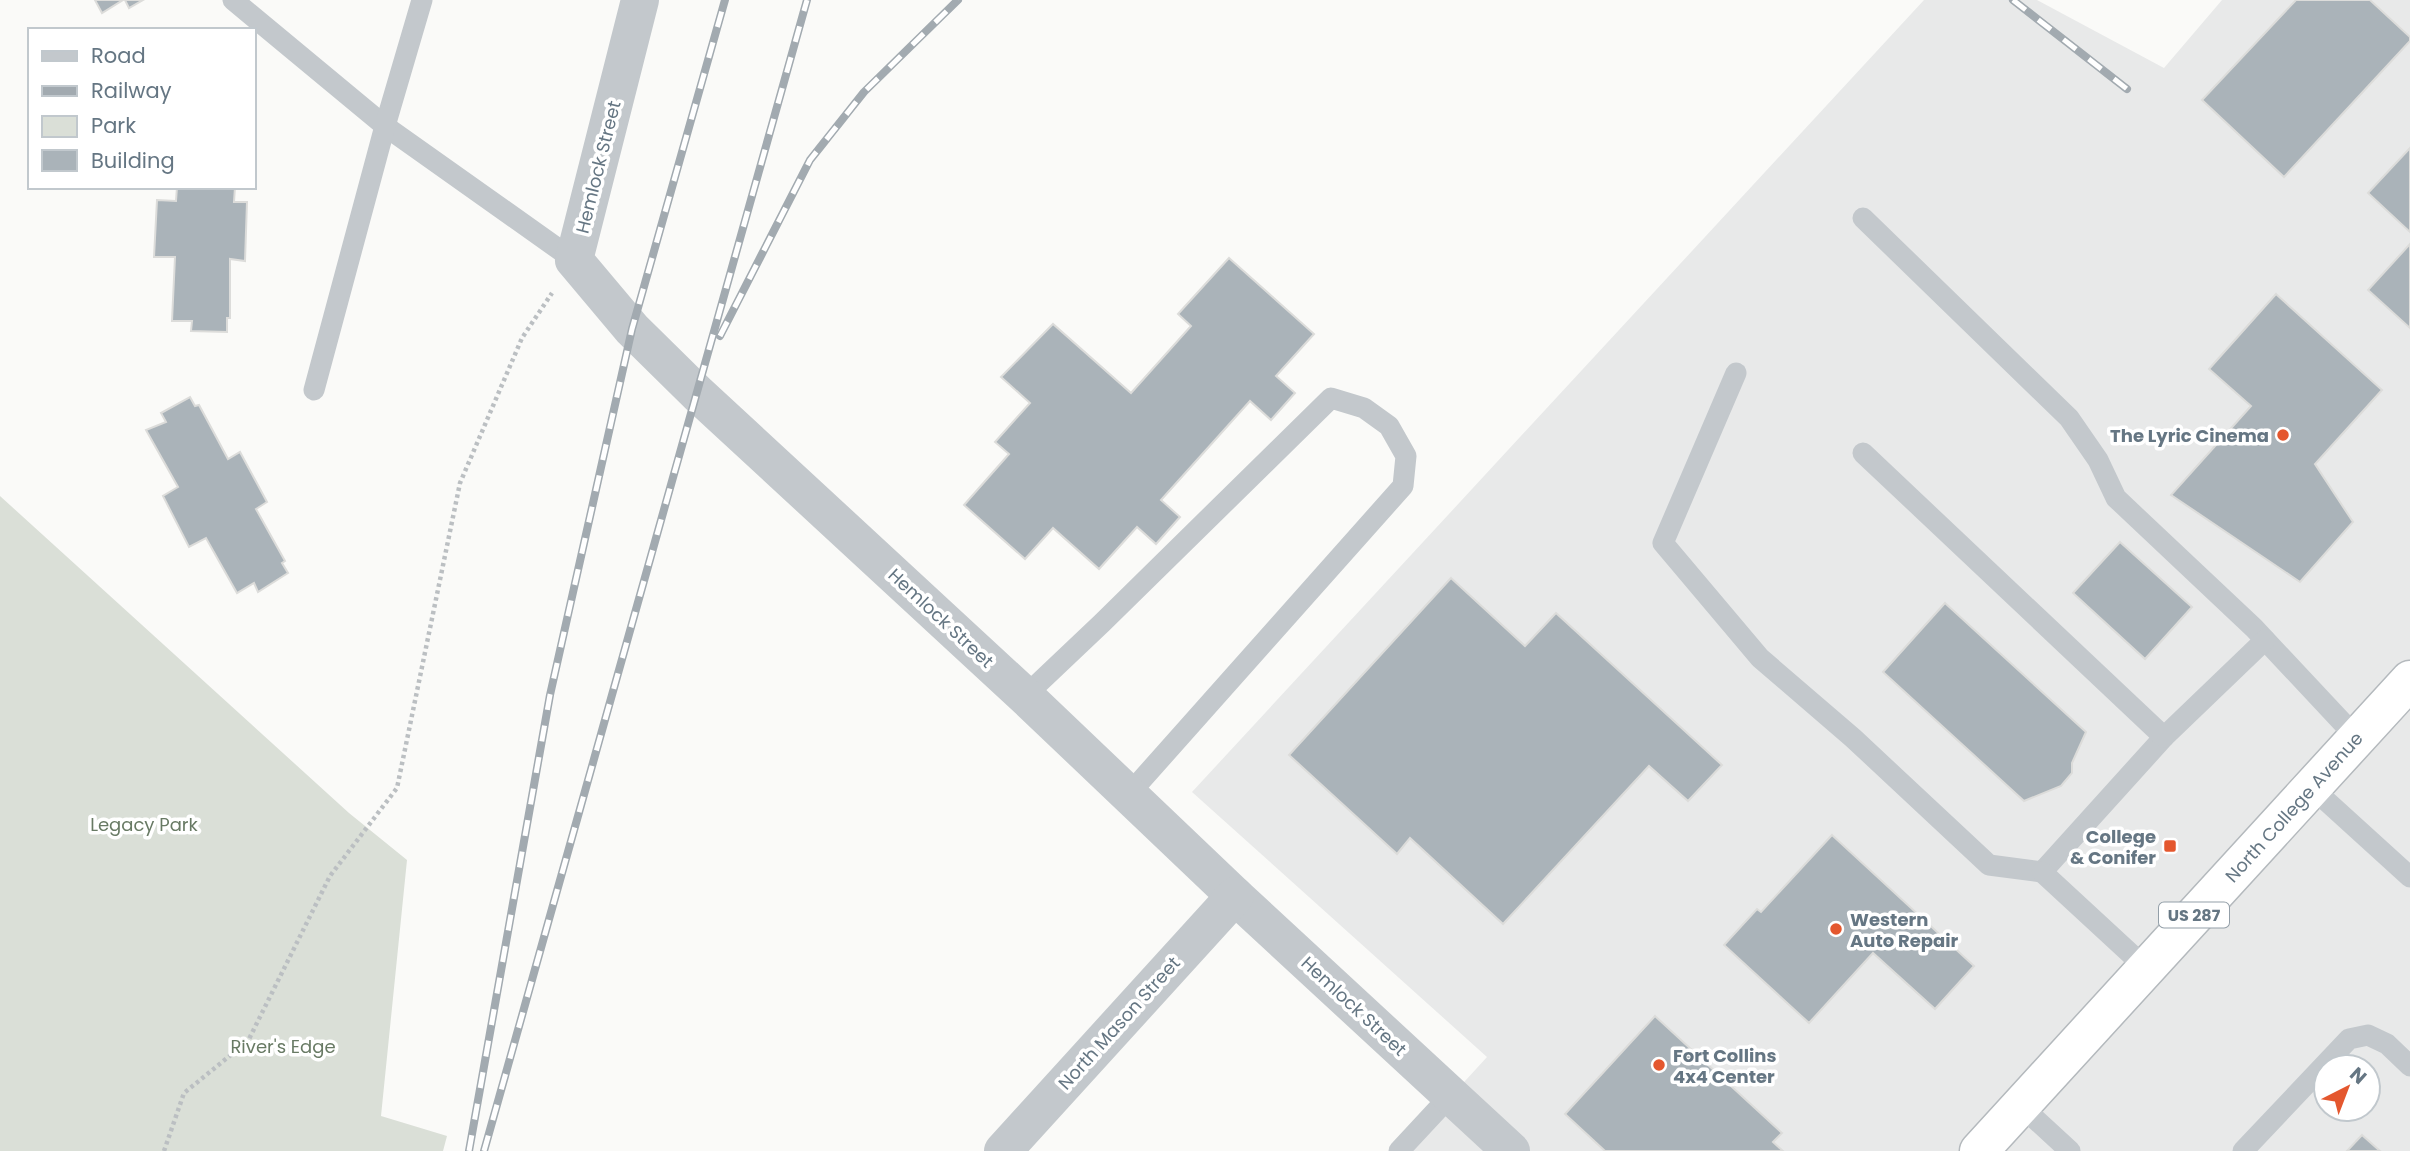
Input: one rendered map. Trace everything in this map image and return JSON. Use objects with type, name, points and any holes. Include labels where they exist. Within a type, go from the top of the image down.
[{"type":"highway","name":"North College Avenue","points":[[1979,1151],[2410,680]]},
{"type":"street","name":"Hemlock Street","points":[[640,0],[574,260],[632,329],[688,385],[1511,1151]]},
{"type":"street","name":"North Mason Street","points":[[1003,1151],[1235,896]]},
{"type":"lane","points":[[233,0],[385,126],[574,260]]},
{"type":"lane","points":[[314,390],[422,0]]},
{"type":"lane","points":[[1863,218],[2069,418],[2098,460],[2116,498],[2265,640],[2357,738]]},
{"type":"lane","points":[[1736,373],[1663,543],[1760,658],[1853,738],[1989,865],[2042,872],[2146,968]]},
{"type":"lane","points":[[1025,696],[1331,398],[1364,408],[1389,426],[1406,456],[1403,486],[1129,794]]},
{"type":"lane","points":[[1863,453],[2164,737]]},
{"type":"lane","points":[[2042,872],[2164,737],[2265,640]]},
{"type":"lane","points":[[2311,787],[2410,877]]},
{"type":"lane","points":[[2243,1151],[2349,1039],[2368,1035],[2387,1044],[2410,1066]]},
{"type":"lane","points":[[1399,1151],[1451,1095]]},
{"type":"lane","points":[[2020,1105],[2070,1151]]},
{"type":"path","points":[[164,1151],[184,1093],[248,1041],[330,876],[397,788],[460,483],[522,338],[574,260]]},
{"type":"shaded area","points":[[1924,0],[2037,0],[2164,68],[2222,0],[2410,0],[2410,1151],[1401,1151],[1487,1057],[1192,792]]},
{"type":"green space","name":"Legacy Park","points":[[0,496],[349,813],[407,860],[381,1116],[447,1136],[443,1151],[0,1151]]},
{"type":"building","points":[[95,0],[123,0],[102,13]]},
{"type":"building","points":[[125,0],[143,0],[129,8]]},
{"type":"building","points":[[2296,0],[2370,0],[2410,37],[2410,41],[2284,177],[2202,100]]},
{"type":"building","points":[[2410,148],[2410,232],[2368,193]]},
{"type":"building","points":[[177,189],[235,189],[234,202],[247,202],[245,261],[230,259],[230,318],[227,318],[227,332],[191,331],[192,321],[172,321],[175,257],[154,257],[157,200],[176,201]]},
{"type":"building","points":[[2410,244],[2410,328],[2368,290]]},
{"type":"building","points":[[1229,258],[1314,334],[1276,376],[1295,393],[1271,420],[1250,401],[1161,500],[1180,517],[1156,544],[1137,527],[1099,569],[1053,528],[1025,559],[964,505],[1009,454],[995,442],[1030,403],[1001,377],[1053,324],[1131,393],[1191,326],[1178,314]]},
{"type":"building","name":"The Lyric Cinema","points":[[2276,294],[2382,390],[2315,464],[2353,522],[2300,582],[2171,495],[2251,406],[2209,369]]},
{"type":"building","points":[[190,397],[195,406],[199,405],[228,459],[240,452],[267,502],[256,509],[285,561],[282,563],[288,573],[258,592],[254,583],[237,593],[206,538],[189,547],[163,496],[178,487],[146,430],[166,422],[161,413]]},
{"type":"building","points":[[2120,542],[2192,607],[2145,659],[2073,593]]},
{"type":"building","points":[[1451,578],[1525,646],[1556,613],[1722,765],[1688,801],[1649,766],[1503,924],[1410,838],[1397,854],[1289,755]]},
{"type":"building","points":[[1945,603],[2086,732],[2072,763],[2072,773],[2061,786],[2024,801],[1883,672]]},
{"type":"building","name":"Western Auto Repair","points":[[1832,835],[1974,966],[1935,1009],[1873,953],[1809,1023],[1724,945],[1757,909],[1761,912]]},
{"type":"building","name":"Fort Collins 4x4 Center","points":[[1655,1016],[1782,1133],[1773,1142],[1783,1151],[1605,1151],[1565,1114]]},
{"type":"building","points":[[2362,1135],[2380,1151],[2347,1151]]},
{"type":"railway","points":[[469,1151],[550,695],[632,329],[725,0]]},
{"type":"railway","points":[[484,1151],[807,0]]},
{"type":"railway","points":[[720,336],[810,160],[864,92],[958,0]]},
{"type":"railway","points":[[2013,0],[2127,89]]},
{"type":"place","name":"The Lyric Cinema","points":[[2283,435]]},
{"type":"place","name":"College & Conifer","points":[[2170,846]]},
{"type":"place","name":"Western Auto Repair","points":[[1836,929]]},
{"type":"place","name":"Fort Collins 4x4 Center","points":[[1659,1065]]},
{"type":"park label","name":"River's Edge","points":[[283,1046]]}]
